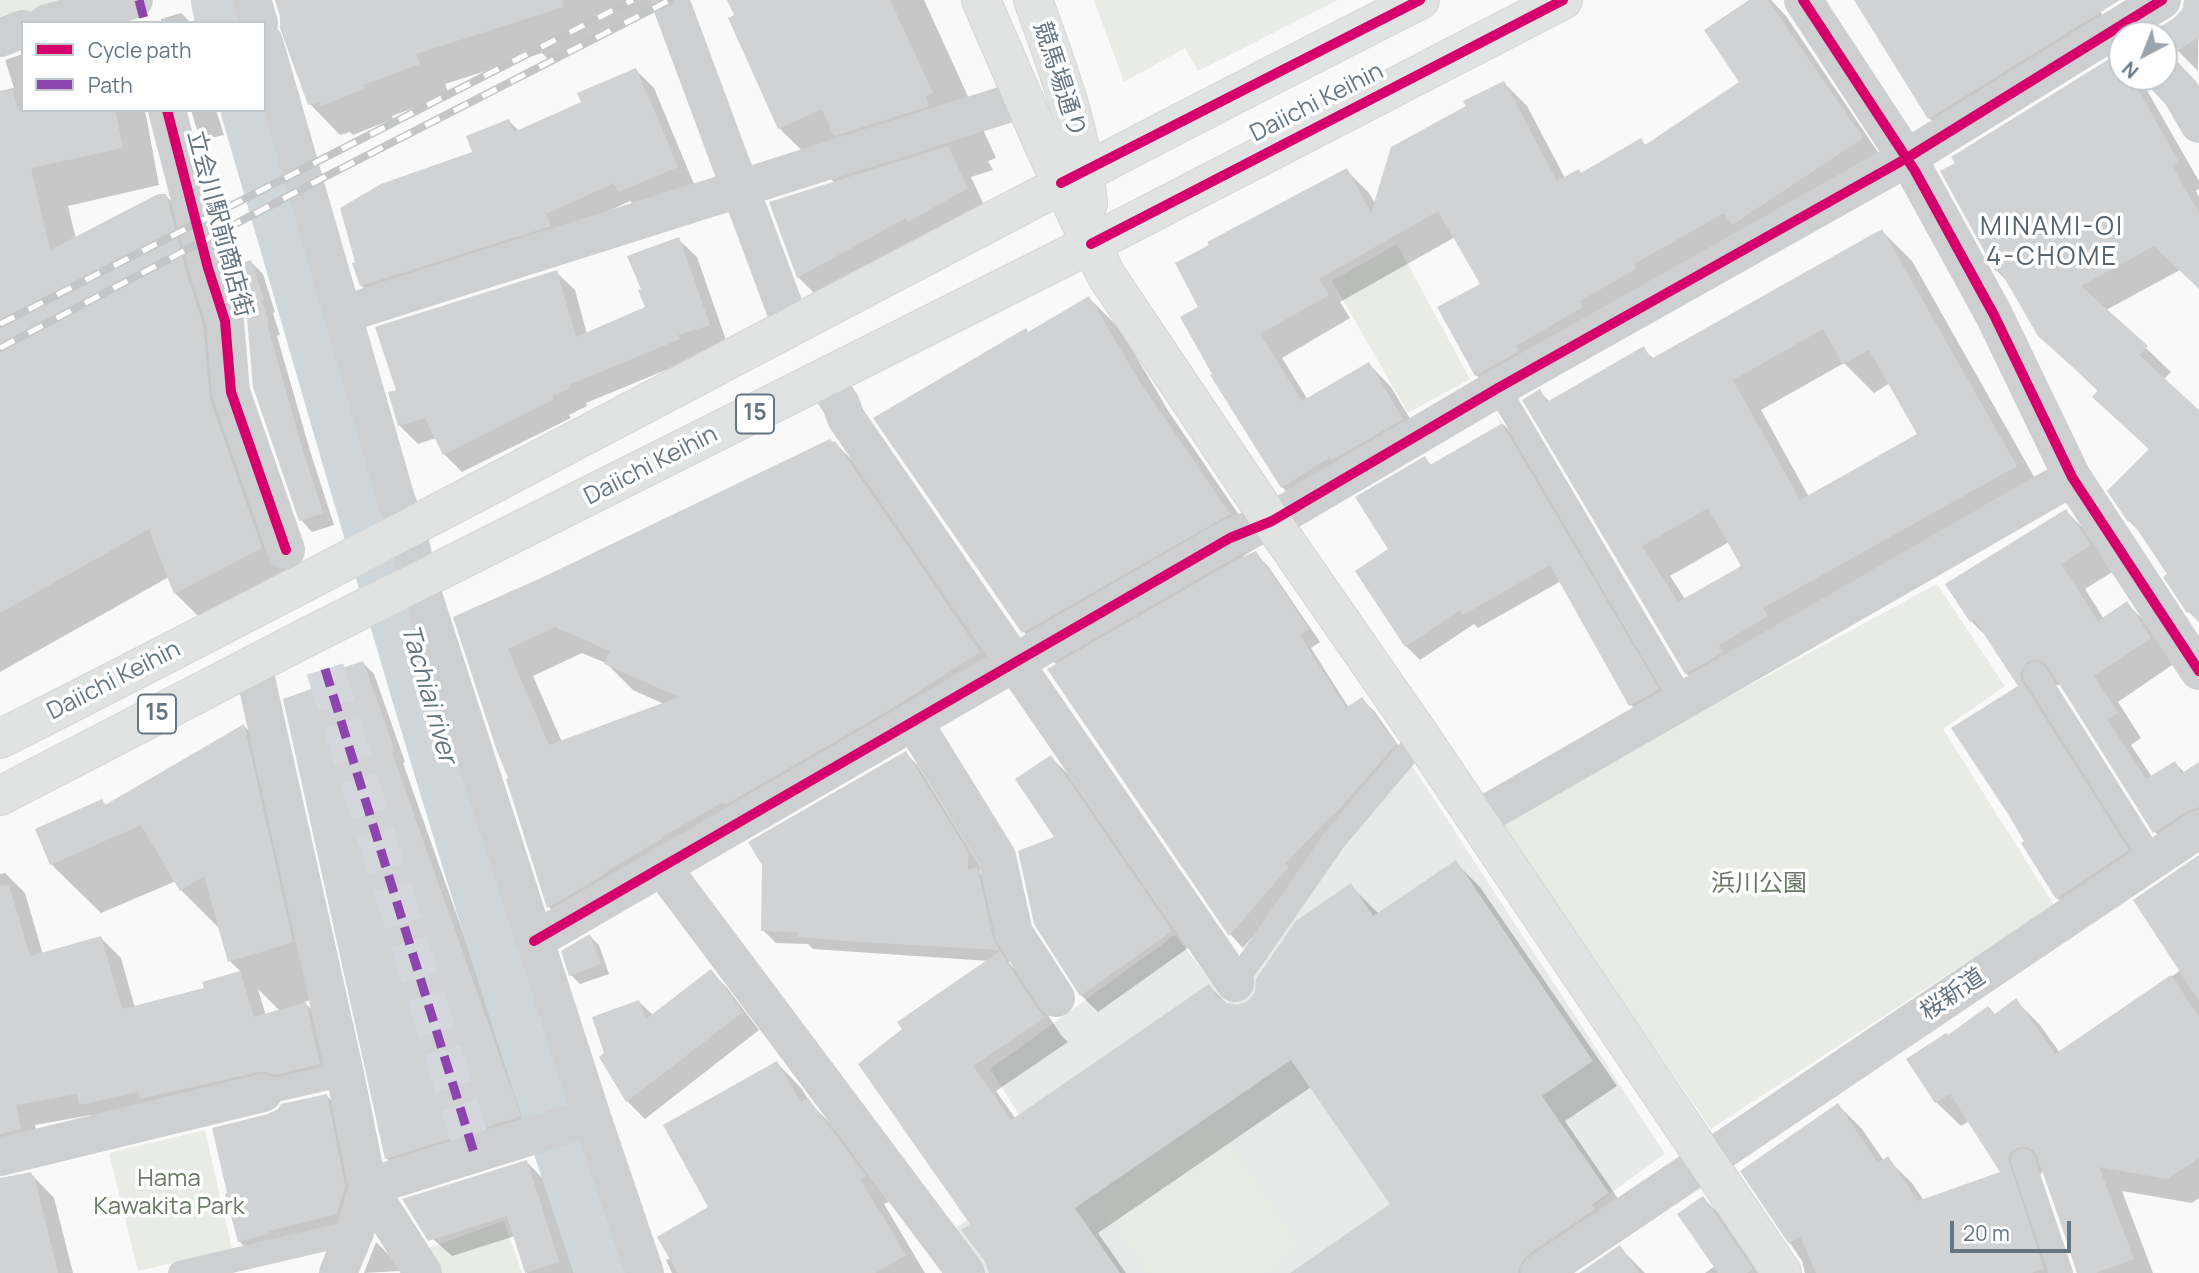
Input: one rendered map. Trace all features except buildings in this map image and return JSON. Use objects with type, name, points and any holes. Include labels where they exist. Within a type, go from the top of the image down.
[{"type":"main road","name":"競馬場通り","points":[[981,0],[1023,99],[1074,177]]},
{"type":"main road","name":"競馬場通り","points":[[1033,0],[1072,108],[1074,177]]},
{"type":"main road","name":"Daiichi Keihin","points":[[0,738],[399,533],[1074,177],[1420,0]]},
{"type":"main road","name":"Daiichi Keihin","points":[[0,796],[362,610],[825,380],[1563,0]]},
{"type":"main road","points":[[1074,177],[1091,244],[1106,275],[1782,1273]]},
{"type":"street","points":[[55,21],[134,0]]},
{"type":"street","points":[[139,0],[144,21]]},
{"type":"street","points":[[252,0],[257,21]]},
{"type":"street","points":[[670,0],[791,325]]},
{"type":"street","points":[[1803,0],[1907,158],[1994,314],[2072,477],[2194,654]]},
{"type":"street","points":[[2135,21],[2162,0]]},
{"type":"street","points":[[0,37],[21,30]]},
{"type":"street","points":[[534,941],[1230,538],[1272,521],[1498,388],[1907,158],[2108,39]]},
{"type":"street","points":[[266,49],[396,499],[399,533],[412,585],[534,941],[584,1119],[645,1273]]},
{"type":"street","points":[[2178,90],[2199,124]]},
{"type":"street","points":[[344,314],[1023,99]]},
{"type":"street","name":"立会川駅前商店街","points":[[168,112],[208,268],[225,321],[231,392],[286,550]]},
{"type":"street","points":[[825,380],[841,404],[846,418],[1235,983]]},
{"type":"street","points":[[1477,819],[2072,477]]},
{"type":"street","points":[[253,665],[368,1186],[423,1273]]},
{"type":"street","points":[[913,721],[998,857],[1014,933],[1056,998]]},
{"type":"street","name":"桜新道","points":[[1540,1273],[2199,829]]},
{"type":"street","points":[[663,865],[673,882],[966,1273]]},
{"type":"street","points":[[0,1157],[263,1093]]},
{"type":"street","points":[[368,1186],[584,1119]]},
{"type":"street","points":[[338,1273],[355,1232],[368,1186]]},
{"type":"lane","points":[[1498,388],[1683,701]]},
{"type":"lane","points":[[2035,674],[2153,861]]},
{"type":"lane","points":[[1235,983],[1335,839],[1421,737]]},
{"type":"lane","points":[[263,1093],[345,1074]]},
{"type":"lane","points":[[2023,1161],[2061,1273]]},
{"type":"lane","points":[[180,1273],[355,1232]]},
{"type":"shaded area","points":[[1409,761],[1665,1154],[1499,1273],[983,1273],[951,1231],[1050,1164],[990,1069],[1175,935],[1228,1002]]},
{"type":"green space","points":[[0,0],[100,0],[5,26],[0,16]]},
{"type":"green space","points":[[1094,0],[1338,0],[1198,71],[1185,48],[1124,82]]},
{"type":"green space","points":[[1397,244],[1470,379],[1408,413],[1332,281]]},
{"type":"green space","name":"浜川公園","points":[[1937,584],[2005,686],[1943,729],[2054,905],[1711,1129],[1498,821]]},
{"type":"green space","points":[[1213,1117],[1303,1248],[1267,1273],[1146,1273],[1094,1198]]},
{"type":"green space","name":"Hama Kawakita Park","points":[[205,1130],[232,1249],[138,1271],[109,1153]]},
{"type":"green space","points":[[504,1221],[522,1273],[438,1273],[428,1248]]},
{"type":"waterway","name":"Tachiai river","points":[[227,0],[232,21]]},
{"type":"waterway","name":"Tachiai river","points":[[258,112],[472,839],[612,1273]]},
{"type":"tunnel","points":[[325,669],[474,1153]]},
{"type":"railway","points":[[0,324],[633,0]]},
{"type":"railway","points":[[0,348],[315,182],[670,0]]},
{"type":"marked path","points":[[139,0],[144,21]]},
{"type":"marked path","points":[[325,669],[474,1153]]},
{"type":"cycle path","points":[[1061,183],[1420,0]]},
{"type":"cycle path","points":[[1091,244],[1563,0]]},
{"type":"cycle path","points":[[1803,0],[1915,171],[1994,315],[2072,477],[2199,671]]},
{"type":"cycle path","points":[[534,941],[1230,538],[1272,521],[1498,388],[1907,158],[2162,0]]},
{"type":"cycle path","points":[[168,112],[208,268],[225,321],[231,392],[286,550]]},
{"type":"district","name":"MINAMI-OI 4-CHOME","points":[[2052,243]]}]
